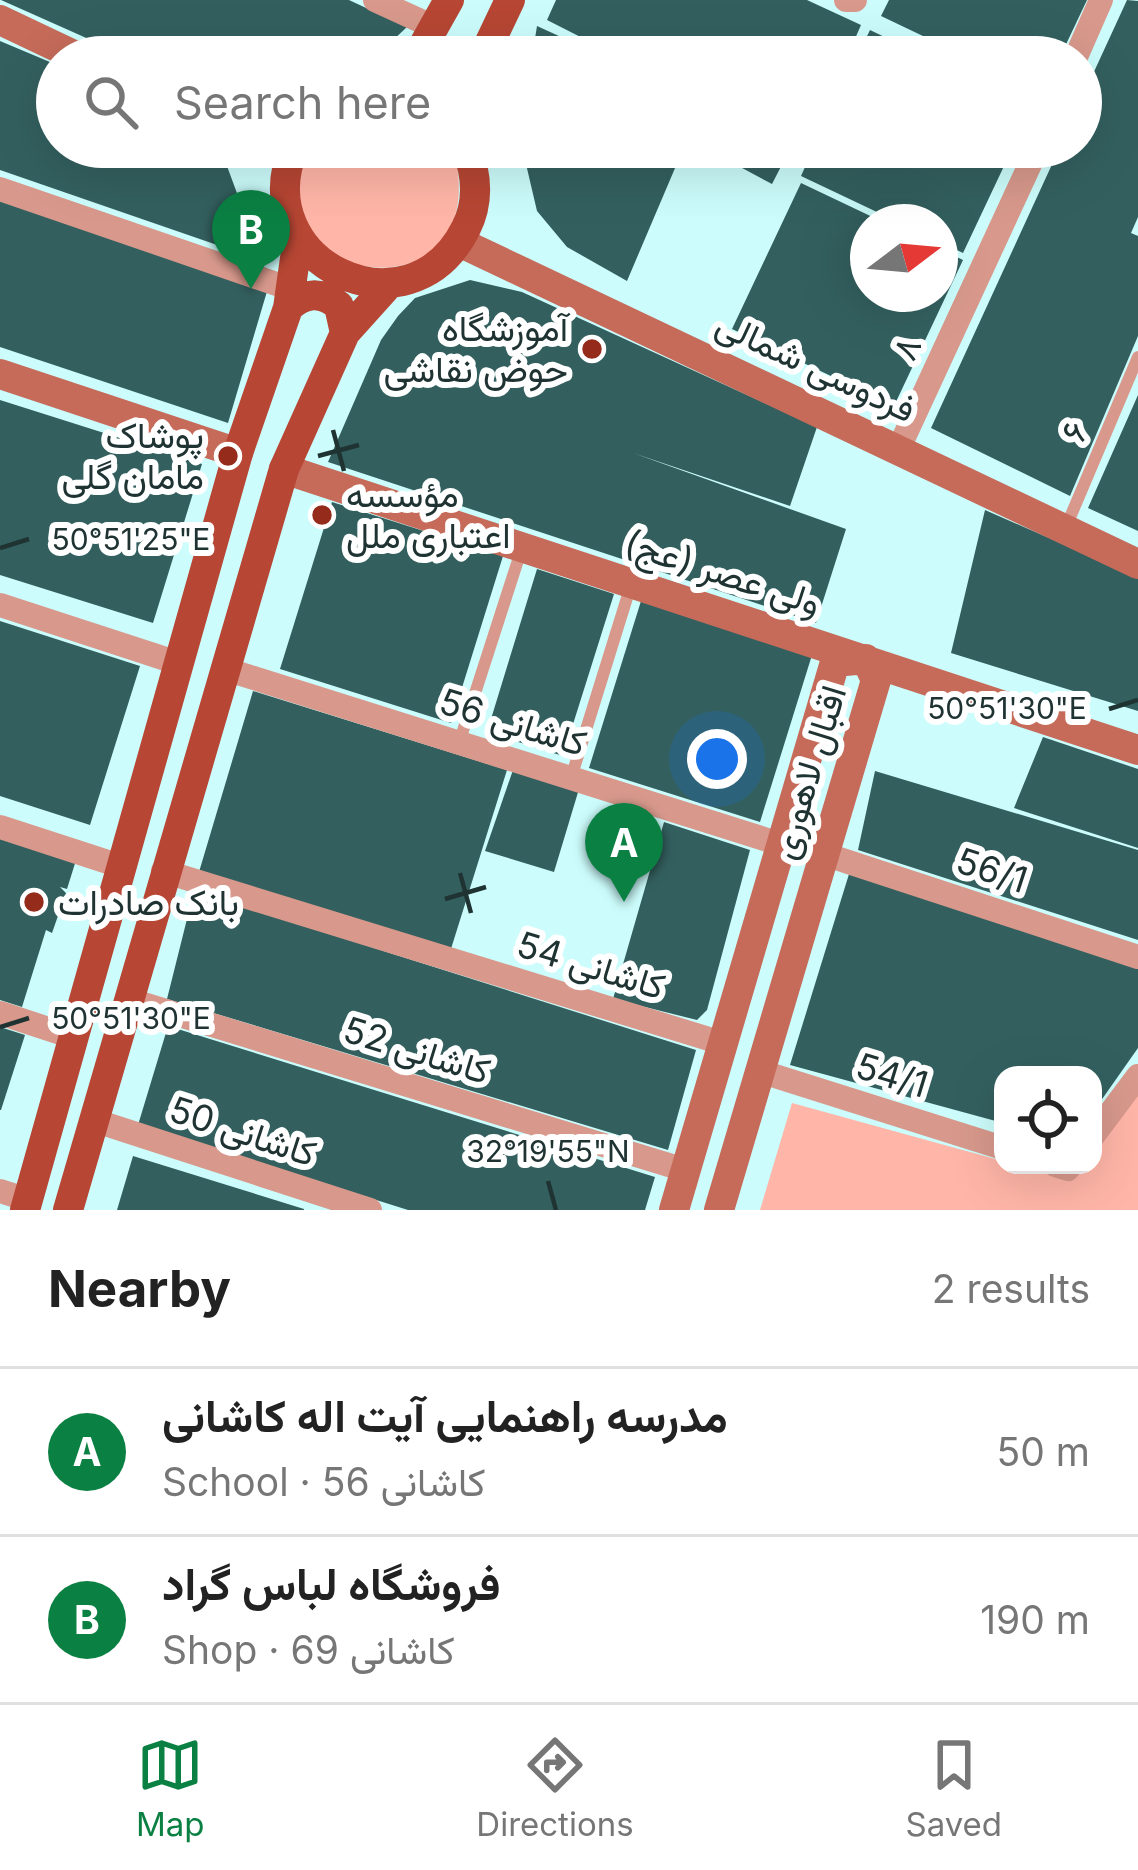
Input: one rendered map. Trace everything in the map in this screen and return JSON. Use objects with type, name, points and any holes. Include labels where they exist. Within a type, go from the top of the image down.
[{"type":"main road","points":[[493,36],[510,0]]},
{"type":"main road","points":[[0,20],[36,37]]},
{"type":"main road","points":[[285,168],[286,204],[298,237],[337,273],[390,283],[429,271],[459,242],[476,193],[471,168]]},
{"type":"main road","points":[[18,1200],[73,1037],[238,453],[290,298],[298,237]]},
{"type":"main road","name":"فردوسی شمالی","points":[[459,242],[1138,564]]},
{"type":"main road","points":[[68,1210],[284,470],[346,333],[390,283]]},
{"type":"main road","points":[[290,298],[323,296],[339,306],[346,333]]},
{"type":"main road","points":[[0,374],[238,453]]},
{"type":"main road","name":"ولی عصر (عج)","points":[[284,470],[1138,749]]},
{"type":"main road","name":"اقبال لاهوری","points":[[674,1210],[835,662],[866,659],[876,680],[719,1210]]},
{"type":"street","points":[[375,0],[431,36]]},
{"type":"street","points":[[1085,36],[1101,0]]},
{"type":"street","name":"۸","points":[[899,448],[1027,168]]},
{"type":"street","points":[[0,189],[290,298]]},
{"type":"street","points":[[0,604],[178,663]]},
{"type":"street","name":"کاشانی 56","points":[[225,669],[780,844]]},
{"type":"street","points":[[0,827],[120,866]]},
{"type":"street","name":"56/1","points":[[824,854],[1138,957]]},
{"type":"street","name":"کاشانی 54","points":[[164,872],[722,1043]]},
{"type":"street","name":"کاشانی 52","points":[[127,999],[685,1169]]},
{"type":"street","points":[[0,1013],[73,1037]]},
{"type":"street","name":"54/1","points":[[759,1071],[994,1145]]},
{"type":"street","points":[[1102,1124],[1138,1076]]},
{"type":"street","name":"کاشانی 50","points":[[93,1120],[370,1210]]},
{"type":"lane","name":"۶","points":[[1066,527],[1138,357]]},
{"type":"lane","points":[[459,743],[522,550]]},
{"type":"lane","points":[[571,778],[631,584]]},
{"type":"shaded area","points":[[302,168],[455,168],[458,199],[446,235],[422,258],[391,267],[358,265],[328,251],[306,227],[298,194]]},
{"type":"shaded area","points":[[1138,1090],[1138,1210],[760,1210],[792,1103],[994,1159],[994,1174],[1050,1174],[1068,1179],[1072,1174],[1102,1174],[1102,1136]]},
{"type":"building","points":[[1,0],[349,0],[407,27],[397,36],[82,36]]},
{"type":"building","points":[[556,0],[807,0],[861,25],[856,36],[579,36],[547,20]]},
{"type":"building","points":[[889,0],[1087,0],[1070,36],[923,36],[881,16]]},
{"type":"building","points":[[1127,0],[1138,1],[1138,217],[1131,233],[1138,236],[1138,336],[1070,496],[931,428],[1050,168],[1102,168],[1102,54]]},
{"type":"building","points":[[537,26],[559,36],[535,36]]},
{"type":"building","points":[[0,41],[36,56],[36,168],[228,168],[252,234],[249,256],[0,170]]},
{"type":"building","points":[[527,168],[675,168],[627,281],[567,247],[537,211]]},
{"type":"building","points":[[742,168],[780,168],[772,184]]},
{"type":"building","points":[[805,168],[1003,168],[963,253],[958,251],[958,204],[860,204],[801,176]]},
{"type":"building","points":[[801,183],[850,206],[850,312],[938,312],[894,406],[732,329]]},
{"type":"building","points":[[0,197],[268,288],[228,423],[0,347]]},
{"type":"building","points":[[470,280],[522,292],[817,427],[790,506],[633,453],[846,529],[816,623],[328,462],[381,340],[398,316],[415,298]]},
{"type":"building","points":[[1138,395],[1138,531],[1088,508]]},
{"type":"building","points":[[0,400],[202,464],[153,623],[0,575]]},
{"type":"building","points":[[332,502],[503,556],[451,723],[280,669]]},
{"type":"building","points":[[985,510],[1138,577],[1138,711],[951,653]]},
{"type":"building","points":[[537,569],[614,594],[563,756],[487,732]]},
{"type":"building","points":[[641,601],[812,655],[760,822],[589,768]]},
{"type":"building","points":[[0,621],[140,666],[90,825],[0,796]]},
{"type":"building","points":[[253,691],[507,770],[450,952],[199,872]]},
{"type":"building","points":[[1043,737],[1138,769],[1138,848],[1014,808]]},
{"type":"building","points":[[514,767],[579,789],[554,872],[485,851]]},
{"type":"building","points":[[875,771],[1138,850],[1138,940],[858,850]]},
{"type":"building","points":[[664,822],[750,850],[707,1010],[697,1020],[613,999]]},
{"type":"building","points":[[0,824],[77,857],[67,889],[60,887],[66,893],[52,933],[46,930],[22,1007],[0,1000]]},
{"type":"building","points":[[849,874],[1138,968],[1138,1048],[1102,1099],[1102,1066],[994,1066],[994,1121],[790,1065]]},
{"type":"building","points":[[194,891],[696,1050],[668,1150],[167,999]]},
{"type":"building","points":[[168,1026],[655,1177],[645,1210],[408,1210],[138,1125]]},
{"type":"building","points":[[0,1027],[25,1035],[1,1110],[0,1110]]},
{"type":"building","points":[[133,1156],[304,1209],[304,1210],[117,1210]]},
{"type":"place","name":"فروشگاه لباس گراد","points":[[251,289]]},
{"type":"place","name":"آموزشگاه حوض نقاشی","points":[[592,349]]},
{"type":"place","name":"پوشاک مامان گلی","points":[[228,456]]},
{"type":"place","name":"مؤسسه اعتباری ملل","points":[[322,515]]},
{"type":"place","name":"بانک صادرات","points":[[34,902]]},
{"type":"place","name":"مدرسه راهنمایی آیت اله کاشانی","points":[[624,902]]}]
